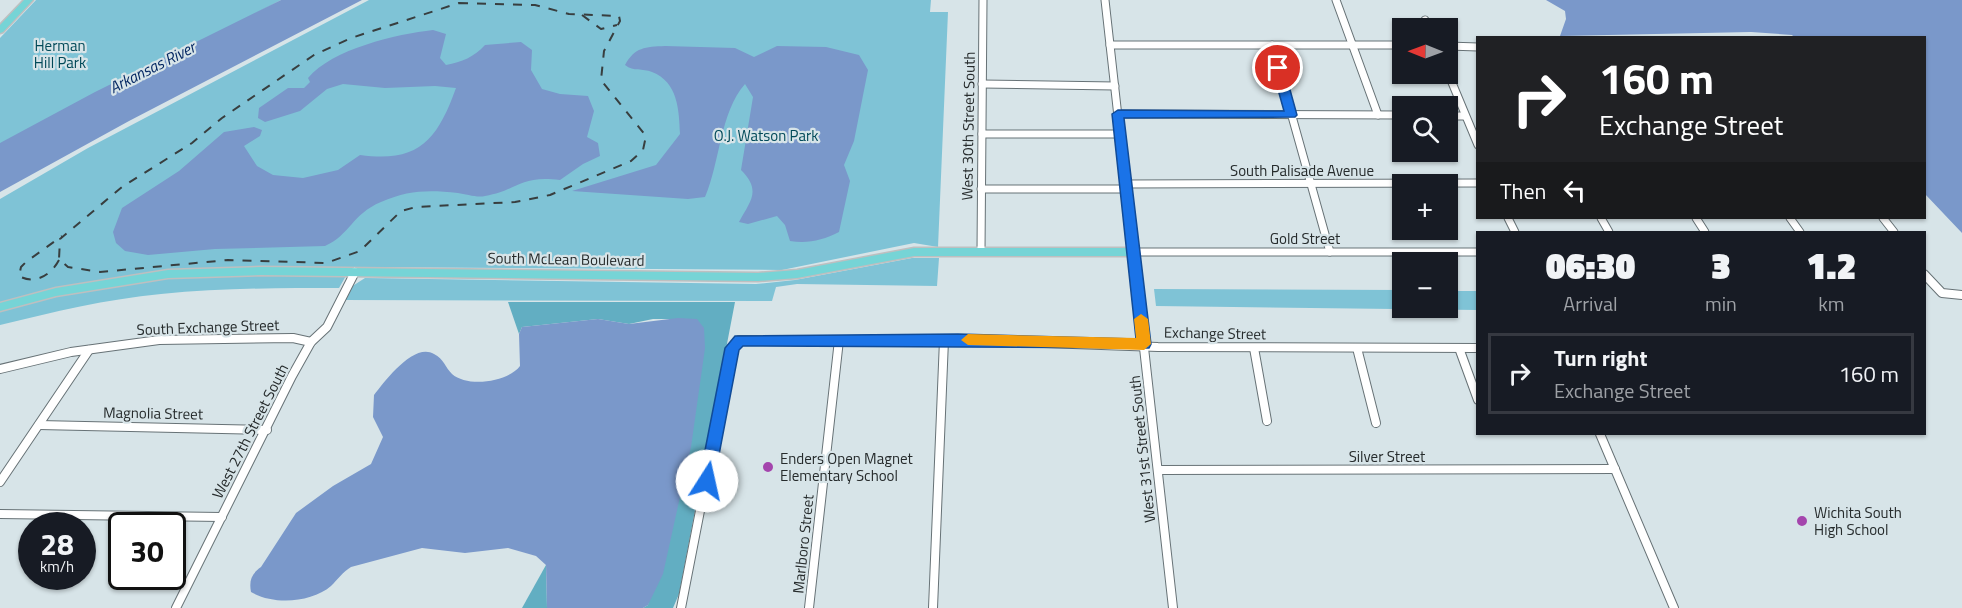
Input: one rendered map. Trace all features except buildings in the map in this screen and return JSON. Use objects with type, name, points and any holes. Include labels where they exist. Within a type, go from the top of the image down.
[{"type":"main road","points":[[0,30],[29,0]]},
{"type":"main road","name":"South McLean Boulevard","points":[[0,307],[56,292],[168,274],[355,272],[758,277],[797,274],[914,252],[1133,252]]},
{"type":"street","name":"West 30th Street South","points":[[981,251],[983,0]]},
{"type":"street","name":"West 31st Street South","points":[[1105,0],[1173,608]]},
{"type":"street","points":[[1335,0],[1378,115]]},
{"type":"street","points":[[1110,45],[1392,45]]},
{"type":"street","points":[[1272,45],[1330,252]]},
{"type":"street","points":[[1458,46],[1476,47]]},
{"type":"street","points":[[982,84],[1115,86]]},
{"type":"street","points":[[1452,84],[1476,139]]},
{"type":"street","points":[[1118,114],[1392,115]]},
{"type":"street","points":[[1458,116],[1465,116]]},
{"type":"street","points":[[982,134],[1120,134]]},
{"type":"street","name":"South Palisade Avenue","points":[[981,189],[1476,183]]},
{"type":"street","points":[[1884,219],[1893,231]]},
{"type":"street","name":"Gold Street","points":[[1133,252],[1476,252]]},
{"type":"street","name":"West 27th Street South","points":[[176,608],[311,342],[327,327],[355,272]]},
{"type":"street","points":[[1926,276],[1935,287],[1946,294],[1962,295]]},
{"type":"street","name":"South Exchange Street","points":[[0,369],[90,350],[171,339],[293,338],[311,342]]},
{"type":"street","name":"Marlboro Street","points":[[809,608],[839,340]]},
{"type":"street","points":[[933,608],[944,340]]},
{"type":"street","name":"Exchange Street","points":[[681,608],[687,587],[732,348],[736,342],[944,340],[1254,348],[1476,348]]},
{"type":"street","points":[[1254,348],[1267,421]]},
{"type":"street","points":[[1357,348],[1376,423]]},
{"type":"street","points":[[1459,348],[1476,395]]},
{"type":"street","points":[[0,482],[90,350]]},
{"type":"street","name":"Magnolia Street","points":[[39,425],[267,429]]},
{"type":"street","points":[[1600,435],[1674,608]]},
{"type":"street","name":"Silver Street","points":[[1158,470],[1615,469]]},
{"type":"street","points":[[0,514],[222,517]]},
{"type":"green space","name":"Herman Hill Park","points":[[36,0],[281,0],[0,145],[0,38]]},
{"type":"green space","name":"O.J. Watson Park","points":[[369,0],[931,0],[930,12],[948,12],[938,247],[914,243],[782,270],[351,267],[339,288],[228,289],[141,296],[0,325],[0,199],[88,148]]},
{"type":"green space","points":[[912,258],[939,258],[937,286],[797,284],[776,287],[772,301],[344,300],[351,287],[365,278],[756,284],[795,280]]},
{"type":"green space","points":[[1154,289],[1392,290],[1392,309],[1156,306]]},
{"type":"green space","points":[[1458,291],[1476,291],[1476,310],[1458,310]]},
{"type":"shaded area","points":[[508,302],[735,302],[679,594],[673,608],[643,608],[648,605],[697,319],[653,319],[629,324],[598,319],[522,327],[519,334]]},
{"type":"shaded area","points":[[546,565],[547,608],[522,608]]},
{"type":"water","name":"Arkansas River","points":[[281,0],[362,0],[129,121],[0,192],[0,143],[95,92]]},
{"type":"water","points":[[1546,0],[1962,0],[1962,233],[1926,195],[1926,36],[1793,36],[1751,32],[1560,36],[1566,19],[1565,11]]},
{"type":"water","points":[[433,30],[446,34],[440,58],[446,65],[477,53],[485,45],[521,42],[532,50],[531,70],[542,89],[560,94],[588,96],[594,111],[587,137],[598,143],[600,156],[583,164],[560,180],[527,181],[485,196],[428,191],[391,198],[364,212],[340,236],[325,246],[215,249],[148,255],[125,251],[116,243],[113,232],[122,208],[179,171],[224,132],[254,127],[262,130],[260,136],[244,146],[257,166],[273,175],[303,178],[338,170],[360,155],[380,157],[397,155],[423,144],[433,135],[441,122],[456,88],[435,86],[385,88],[343,84],[327,89],[300,111],[265,122],[258,118],[259,108],[288,88],[304,88],[310,82],[308,78],[333,59],[384,39]]},
{"type":"water","points":[[665,46],[735,48],[754,57],[777,46],[826,47],[859,55],[868,70],[854,141],[844,165],[850,181],[839,232],[815,241],[797,242],[790,241],[785,225],[777,216],[748,224],[739,222],[752,196],[751,184],[741,170],[753,97],[745,84],[730,109],[725,123],[705,197],[688,199],[572,191],[656,165],[680,134],[678,106],[667,83],[652,72],[625,65],[641,49]]},
{"type":"water","points":[[678,318],[697,319],[704,328],[705,348],[691,447],[663,574],[648,605],[643,608],[547,608],[546,565],[536,556],[508,548],[465,553],[422,548],[351,567],[323,592],[303,599],[270,599],[251,592],[253,575],[261,567],[296,513],[333,486],[371,464],[383,437],[373,417],[374,395],[409,358],[418,353],[434,354],[452,374],[459,378],[477,382],[487,381],[507,376],[520,366],[519,334],[522,327],[598,319],[629,324]]},
{"type":"railway","points":[[459,3],[535,5],[569,14],[619,16],[620,21],[604,51],[601,80],[646,136],[643,150],[631,161],[550,195],[515,202],[416,207],[401,211],[360,251],[326,263],[228,260],[100,272],[68,267],[59,259],[60,239],[122,187],[192,143],[222,118],[314,55],[351,38],[459,3]]},
{"type":"railway","points":[[582,15],[601,29],[617,25]]},
{"type":"railway","points":[[59,260],[52,270],[42,277],[25,279],[19,276],[21,267],[26,262],[62,236]]},
{"type":"slow traffic","points":[[968,340],[1144,344],[1141,319]]},
{"type":"place","name":"Enders Open Magnet Elementary School","points":[[768,467]]},
{"type":"place","name":"Wichita South High School","points":[[1802,521]]},
{"type":"route","points":[[707,481],[732,348],[733,344],[740,340],[1060,341],[1144,344],[1118,114],[1291,115],[1278,68]]}]
